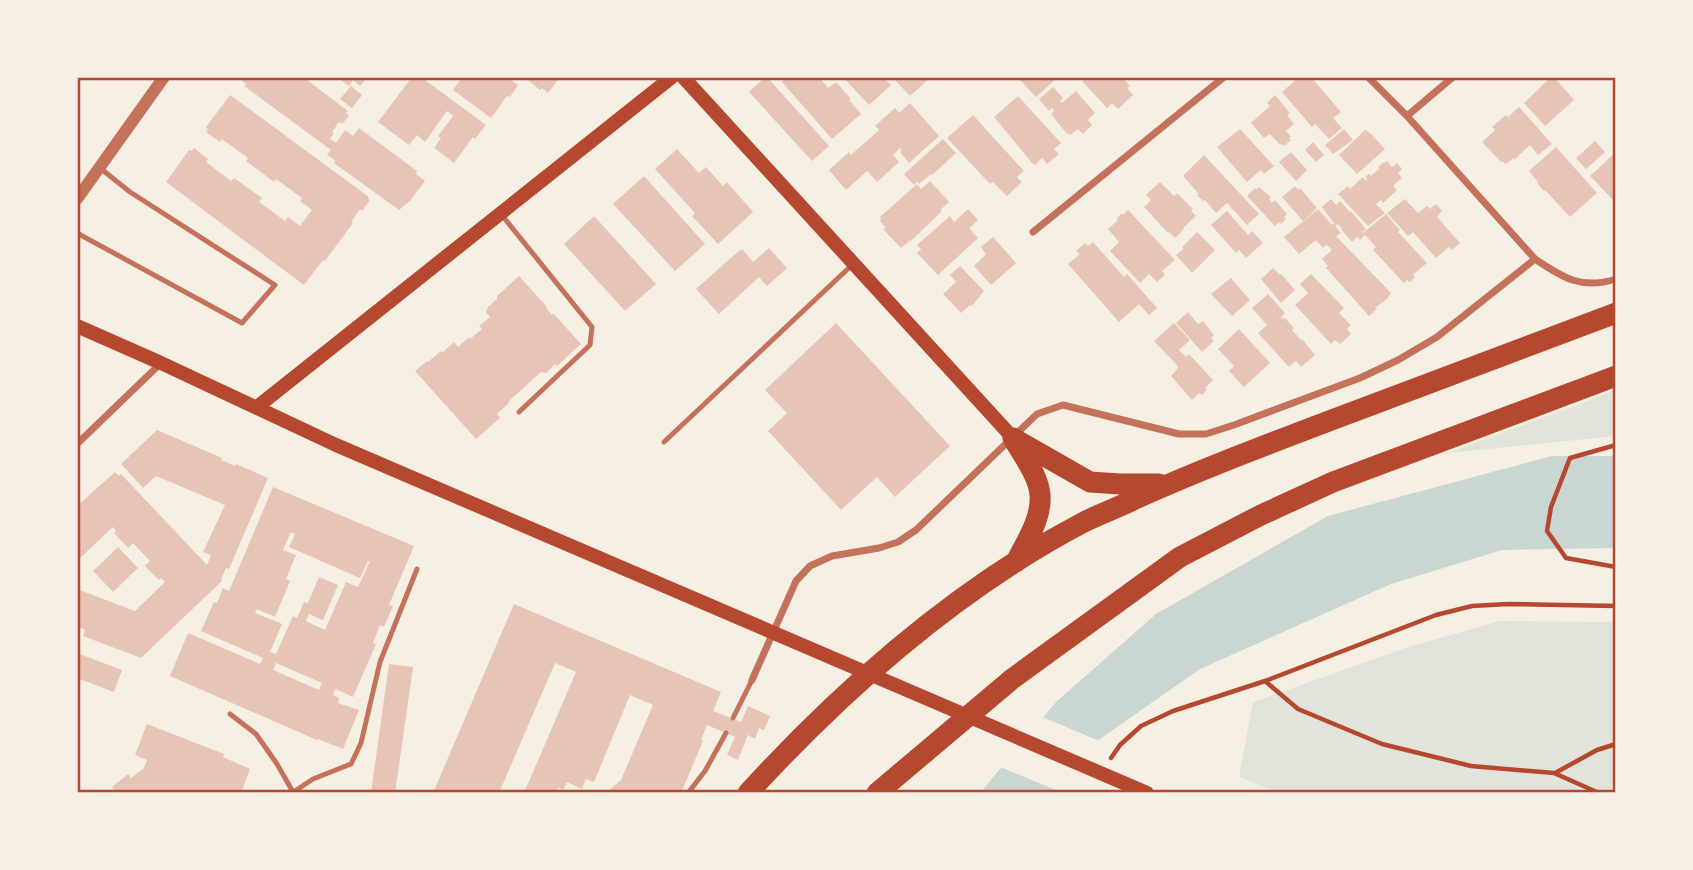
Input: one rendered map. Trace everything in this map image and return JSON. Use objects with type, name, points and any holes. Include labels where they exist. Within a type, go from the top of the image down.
[{"type":"highway","points":[[748,793],[774,764],[894,651],[962,598],[1016,562],[1085,522],[1168,484],[1272,442],[1616,313]]},
{"type":"highway","points":[[877,793],[1012,679],[1180,557],[1333,482],[1616,376]]},
{"type":"highway","points":[[1013,438],[1090,482],[1168,484]]},
{"type":"highway","points":[[1013,438],[1032,472],[1040,495],[1036,522],[1016,562]]},
{"type":"main road","points":[[257,407],[672,77]]},
{"type":"main road","points":[[683,77],[1013,438]]},
{"type":"main road","points":[[77,327],[162,363],[335,445],[1147,793]]},
{"type":"street","points":[[77,199],[164,77]]},
{"type":"street","points":[[1033,232],[1224,77]]},
{"type":"street","points":[[1368,77],[1407,116],[1535,259],[1558,275],[1580,283],[1603,283],[1616,279]]},
{"type":"street","points":[[1407,116],[1453,77]]},
{"type":"street","points":[[752,680],[796,581],[810,566],[832,556],[898,542],[916,530],[1037,414],[1063,405],[1179,434],[1206,434],[1360,378],[1398,360],[1437,337],[1535,259]]},
{"type":"street","points":[[77,444],[162,363]]},
{"type":"lane","points":[[77,233],[242,323],[275,285],[130,192],[99,167]]},
{"type":"lane","points":[[501,214],[592,327],[590,345],[519,412]]},
{"type":"lane","points":[[664,442],[853,264]]},
{"type":"lane","points":[[230,714],[256,734],[277,764],[292,793],[313,779],[351,764],[361,743],[380,662],[417,569]]},
{"type":"lane","points":[[733,719],[752,680]]},
{"type":"lane","points":[[688,793],[705,771],[726,733]]},
{"type":"path","points":[[1616,445],[1570,458],[1551,507],[1547,531],[1566,558],[1616,567]]},
{"type":"path","points":[[1107,764],[1120,745],[1141,726],[1173,711],[1265,681],[1436,615],[1472,606],[1508,604],[1616,606]]},
{"type":"path","points":[[1265,681],[1298,709],[1382,744],[1471,766],[1554,773],[1599,793]]},
{"type":"path","points":[[1554,773],[1597,750],[1616,744]]},
{"type":"shaded area","points":[[1616,390],[1616,436],[1448,453]]},
{"type":"shaded area","points":[[1552,456],[1616,456],[1616,548],[1502,550],[1391,584],[1200,669],[1097,741],[1058,793],[980,793],[1057,701],[1156,614],[1328,516]]},
{"type":"shaded area","points":[[1500,621],[1616,622],[1616,793],[1280,793],[1239,777],[1253,702],[1408,647]]},
{"type":"pier","points":[[1040,716],[1102,742],[1063,793],[998,766]]},
{"type":"building","points":[[245,77],[303,77],[348,111],[346,113],[349,116],[342,124],[339,122],[330,139],[336,143],[345,130],[353,136],[359,128],[417,171],[416,174],[425,181],[410,201],[399,210],[334,163],[336,161],[327,155],[331,150],[244,86],[246,84],[242,81]]},
{"type":"building","points":[[337,77],[366,79],[360,86],[353,80],[349,86]]},
{"type":"building","points":[[412,77],[421,77],[486,125],[475,139],[473,137],[454,163],[434,148],[441,138],[438,136],[453,116],[447,111],[425,142],[417,135],[409,145],[378,122]]},
{"type":"building","points":[[458,77],[507,77],[518,85],[491,118],[453,90],[461,79]]},
{"type":"building","points":[[524,77],[560,77],[548,93]]},
{"type":"building","points":[[765,77],[829,146],[812,161],[749,92]]},
{"type":"building","points":[[787,77],[819,77],[828,88],[836,82],[861,114],[832,139],[782,82]]},
{"type":"building","points":[[843,77],[883,77],[891,85],[869,105]]},
{"type":"building","points":[[892,77],[931,77],[910,96]]},
{"type":"building","points":[[1017,77],[1058,77],[1036,97]]},
{"type":"building","points":[[1086,77],[1122,77],[1130,86],[1127,88],[1133,95],[1118,109],[1112,103],[1107,108],[1082,81]]},
{"type":"building","points":[[1297,77],[1311,77],[1341,112],[1333,118],[1342,128],[1329,139],[1315,124],[1312,127],[1282,92]]},
{"type":"building","points":[[1554,77],[1574,100],[1545,126],[1524,103]]},
{"type":"building","points":[[351,86],[362,95],[352,108],[340,99]]},
{"type":"building","points":[[1053,87],[1063,98],[1060,101],[1062,103],[1076,91],[1095,113],[1088,120],[1092,125],[1083,134],[1078,129],[1070,135],[1067,134],[1051,114],[1054,111],[1052,108],[1049,111],[1039,99]]},
{"type":"building","points":[[230,95],[369,197],[370,200],[362,211],[360,209],[325,261],[323,260],[304,285],[166,182],[189,150],[194,148],[208,159],[206,162],[231,181],[234,178],[262,198],[259,202],[285,221],[288,217],[300,226],[312,210],[300,201],[302,198],[246,161],[248,158],[222,139],[220,142],[206,132],[206,127]]},
{"type":"building","points":[[1275,95],[1290,113],[1287,115],[1294,124],[1286,131],[1291,140],[1284,146],[1270,134],[1264,138],[1251,123],[1270,106],[1267,103]]},
{"type":"building","points":[[1018,96],[1061,143],[1054,149],[1059,154],[1047,164],[1042,158],[1035,165],[1032,163],[994,117]]},
{"type":"building","points":[[910,103],[939,136],[909,163],[900,148],[893,155],[899,162],[877,182],[867,171],[846,190],[829,170],[879,130],[875,126],[895,108],[899,113]]},
{"type":"building","points":[[1519,107],[1552,144],[1538,155],[1530,145],[1506,164],[1482,142],[1495,130],[1492,127]]},
{"type":"building","points":[[973,115],[1024,171],[1017,177],[1022,182],[1007,196],[993,182],[990,184],[947,138]]},
{"type":"building","points":[[1240,129],[1274,166],[1264,174],[1261,170],[1247,182],[1217,147]]},
{"type":"building","points":[[1344,129],[1353,140],[1333,154],[1325,145]]},
{"type":"building","points":[[1365,130],[1385,149],[1357,174],[1339,155]]},
{"type":"building","points":[[943,139],[956,153],[932,175],[914,185],[904,174]]},
{"type":"building","points":[[1595,141],[1605,152],[1586,169],[1576,158]]},
{"type":"building","points":[[1313,142],[1324,155],[1316,162],[1305,150]]},
{"type":"building","points":[[1556,147],[1597,193],[1570,217],[1544,191],[1529,171]]},
{"type":"building","points":[[677,149],[699,173],[706,167],[723,186],[727,182],[753,212],[718,244],[692,216],[695,213],[655,169]]},
{"type":"building","points":[[1291,152],[1307,170],[1296,181],[1279,162]]},
{"type":"building","points":[[1616,152],[1616,203],[1590,176]]},
{"type":"building","points":[[1204,155],[1259,214],[1247,225],[1227,203],[1216,213],[1197,195],[1199,194],[1183,176]]},
{"type":"building","points":[[1387,161],[1392,167],[1397,163],[1402,169],[1398,173],[1402,178],[1393,186],[1397,190],[1383,203],[1381,200],[1376,204],[1385,213],[1368,226],[1338,194],[1348,186],[1350,189],[1363,177],[1366,181],[1365,177],[1369,174],[1371,176]]},
{"type":"building","points":[[644,176],[705,244],[675,271],[613,204]]},
{"type":"building","points":[[930,181],[949,202],[901,248],[883,229],[886,228],[880,217],[917,184],[921,189]]},
{"type":"building","points":[[1160,182],[1174,196],[1177,193],[1193,209],[1191,211],[1196,216],[1175,238],[1144,207],[1151,200],[1146,195]]},
{"type":"building","points":[[1295,186],[1298,190],[1300,188],[1317,208],[1303,221],[1282,197]]},
{"type":"building","points":[[1259,187],[1271,197],[1269,199],[1272,203],[1275,200],[1287,214],[1281,224],[1279,222],[1275,226],[1247,196]]},
{"type":"building","points":[[1331,199],[1336,205],[1340,201],[1351,211],[1366,229],[1363,233],[1386,214],[1400,230],[1398,232],[1427,263],[1413,274],[1415,277],[1410,282],[1407,280],[1404,283],[1373,250],[1376,247],[1365,235],[1352,242],[1338,224],[1335,226],[1341,233],[1336,236],[1391,293],[1369,316],[1326,268],[1328,266],[1322,259],[1332,250],[1327,245],[1323,248],[1316,240],[1299,254],[1284,237],[1318,209],[1332,225],[1334,223],[1322,207]]},
{"type":"building","points":[[1405,199],[1418,213],[1427,206],[1430,209],[1436,204],[1442,211],[1437,217],[1460,243],[1452,250],[1449,247],[1436,258],[1413,232],[1408,236],[1387,213]]},
{"type":"building","points":[[968,209],[978,220],[969,228],[978,238],[938,275],[917,253],[921,249],[917,245],[950,216],[954,222]]},
{"type":"building","points":[[1128,210],[1175,260],[1162,271],[1165,275],[1157,282],[1149,274],[1140,283],[1110,251],[1119,242],[1108,229]]},
{"type":"building","points":[[1227,211],[1248,235],[1252,231],[1263,243],[1246,258],[1239,250],[1236,253],[1211,225]]},
{"type":"building","points":[[594,216],[656,284],[625,311],[564,244]]},
{"type":"building","points":[[1197,232],[1215,250],[1192,273],[1176,255]]},
{"type":"building","points":[[993,237],[1016,263],[991,285],[974,266],[986,254],[981,247]]},
{"type":"building","points":[[1093,242],[1124,277],[1127,274],[1157,308],[1149,315],[1139,304],[1119,322],[1068,264],[1080,254],[1076,251],[1085,243],[1088,246]]},
{"type":"building","points":[[769,248],[787,268],[767,286],[759,277],[719,314],[696,289],[740,250],[753,262]]},
{"type":"building","points":[[960,266],[984,291],[972,306],[961,313],[943,294],[956,282],[950,275]]},
{"type":"building","points":[[1273,268],[1295,290],[1281,303],[1261,279]]},
{"type":"building","points":[[1311,274],[1344,308],[1339,313],[1351,325],[1347,329],[1351,334],[1340,344],[1335,340],[1331,344],[1295,305],[1308,293],[1300,284]]},
{"type":"building","points":[[519,276],[581,344],[557,366],[555,364],[546,373],[541,372],[508,402],[497,414],[500,418],[476,439],[415,371],[454,342],[458,347],[482,329],[479,326],[490,317],[486,312],[488,307]]},
{"type":"building","points":[[1231,278],[1250,300],[1232,316],[1211,294]]},
{"type":"building","points":[[1268,294],[1285,313],[1281,317],[1294,328],[1292,330],[1315,355],[1301,367],[1296,361],[1289,367],[1258,333],[1267,325],[1252,308]]},
{"type":"building","points":[[1188,312],[1198,324],[1203,321],[1214,335],[1211,338],[1214,341],[1202,352],[1176,323]]},
{"type":"building","points":[[836,323],[950,446],[895,497],[877,477],[841,510],[768,431],[787,413],[765,390]]},
{"type":"building","points":[[1174,323],[1190,340],[1179,350],[1186,357],[1189,354],[1213,380],[1202,395],[1199,393],[1192,400],[1171,376],[1178,368],[1177,365],[1154,341]]},
{"type":"building","points":[[1239,329],[1270,363],[1244,387],[1229,371],[1234,366],[1218,349]]},
{"type":"building","points":[[157,430],[222,458],[221,460],[268,478],[222,581],[141,658],[83,636],[85,630],[77,626],[77,589],[135,611],[165,582],[161,578],[159,580],[145,566],[150,561],[133,543],[128,548],[114,533],[116,531],[113,527],[77,561],[77,506],[115,472],[119,476],[121,474],[207,565],[211,555],[203,552],[225,505],[156,476],[143,488],[121,464]]},
{"type":"building","points":[[273,487],[414,546],[389,605],[393,606],[384,627],[380,625],[373,643],[376,644],[353,697],[335,689],[333,695],[339,698],[338,703],[359,710],[343,749],[170,676],[188,633],[260,664],[263,658],[201,631],[223,588],[229,591]],"holes":[[[291,532],[295,534],[289,547],[360,578],[370,561],[358,587],[346,582],[325,630],[306,621],[309,614],[323,620],[338,585],[319,577],[308,603],[304,602],[297,618],[293,616],[276,654],[270,652],[282,624],[255,613],[257,609],[275,617],[290,581],[286,579],[296,555],[283,550]],[[276,663],[322,683],[319,690],[273,670]]]},
{"type":"building","points":[[118,547],[138,568],[113,592],[93,571]]},
{"type":"building","points":[[514,604],[721,692],[713,711],[741,722],[748,706],[770,716],[764,730],[759,728],[755,739],[748,735],[738,760],[727,755],[735,737],[707,725],[681,793],[606,793],[621,780],[653,705],[630,695],[594,782],[586,779],[582,789],[567,782],[563,790],[558,787],[556,793],[524,793],[576,672],[555,663],[499,793],[433,793]]},
{"type":"building","points":[[77,653],[122,670],[114,692],[77,678]]},
{"type":"building","points":[[389,664],[413,667],[395,793],[371,793]]},
{"type":"building","points":[[147,724],[224,754],[223,757],[250,769],[241,793],[111,793],[114,790],[112,787],[128,774],[131,778],[144,768],[147,760],[135,755]]}]
